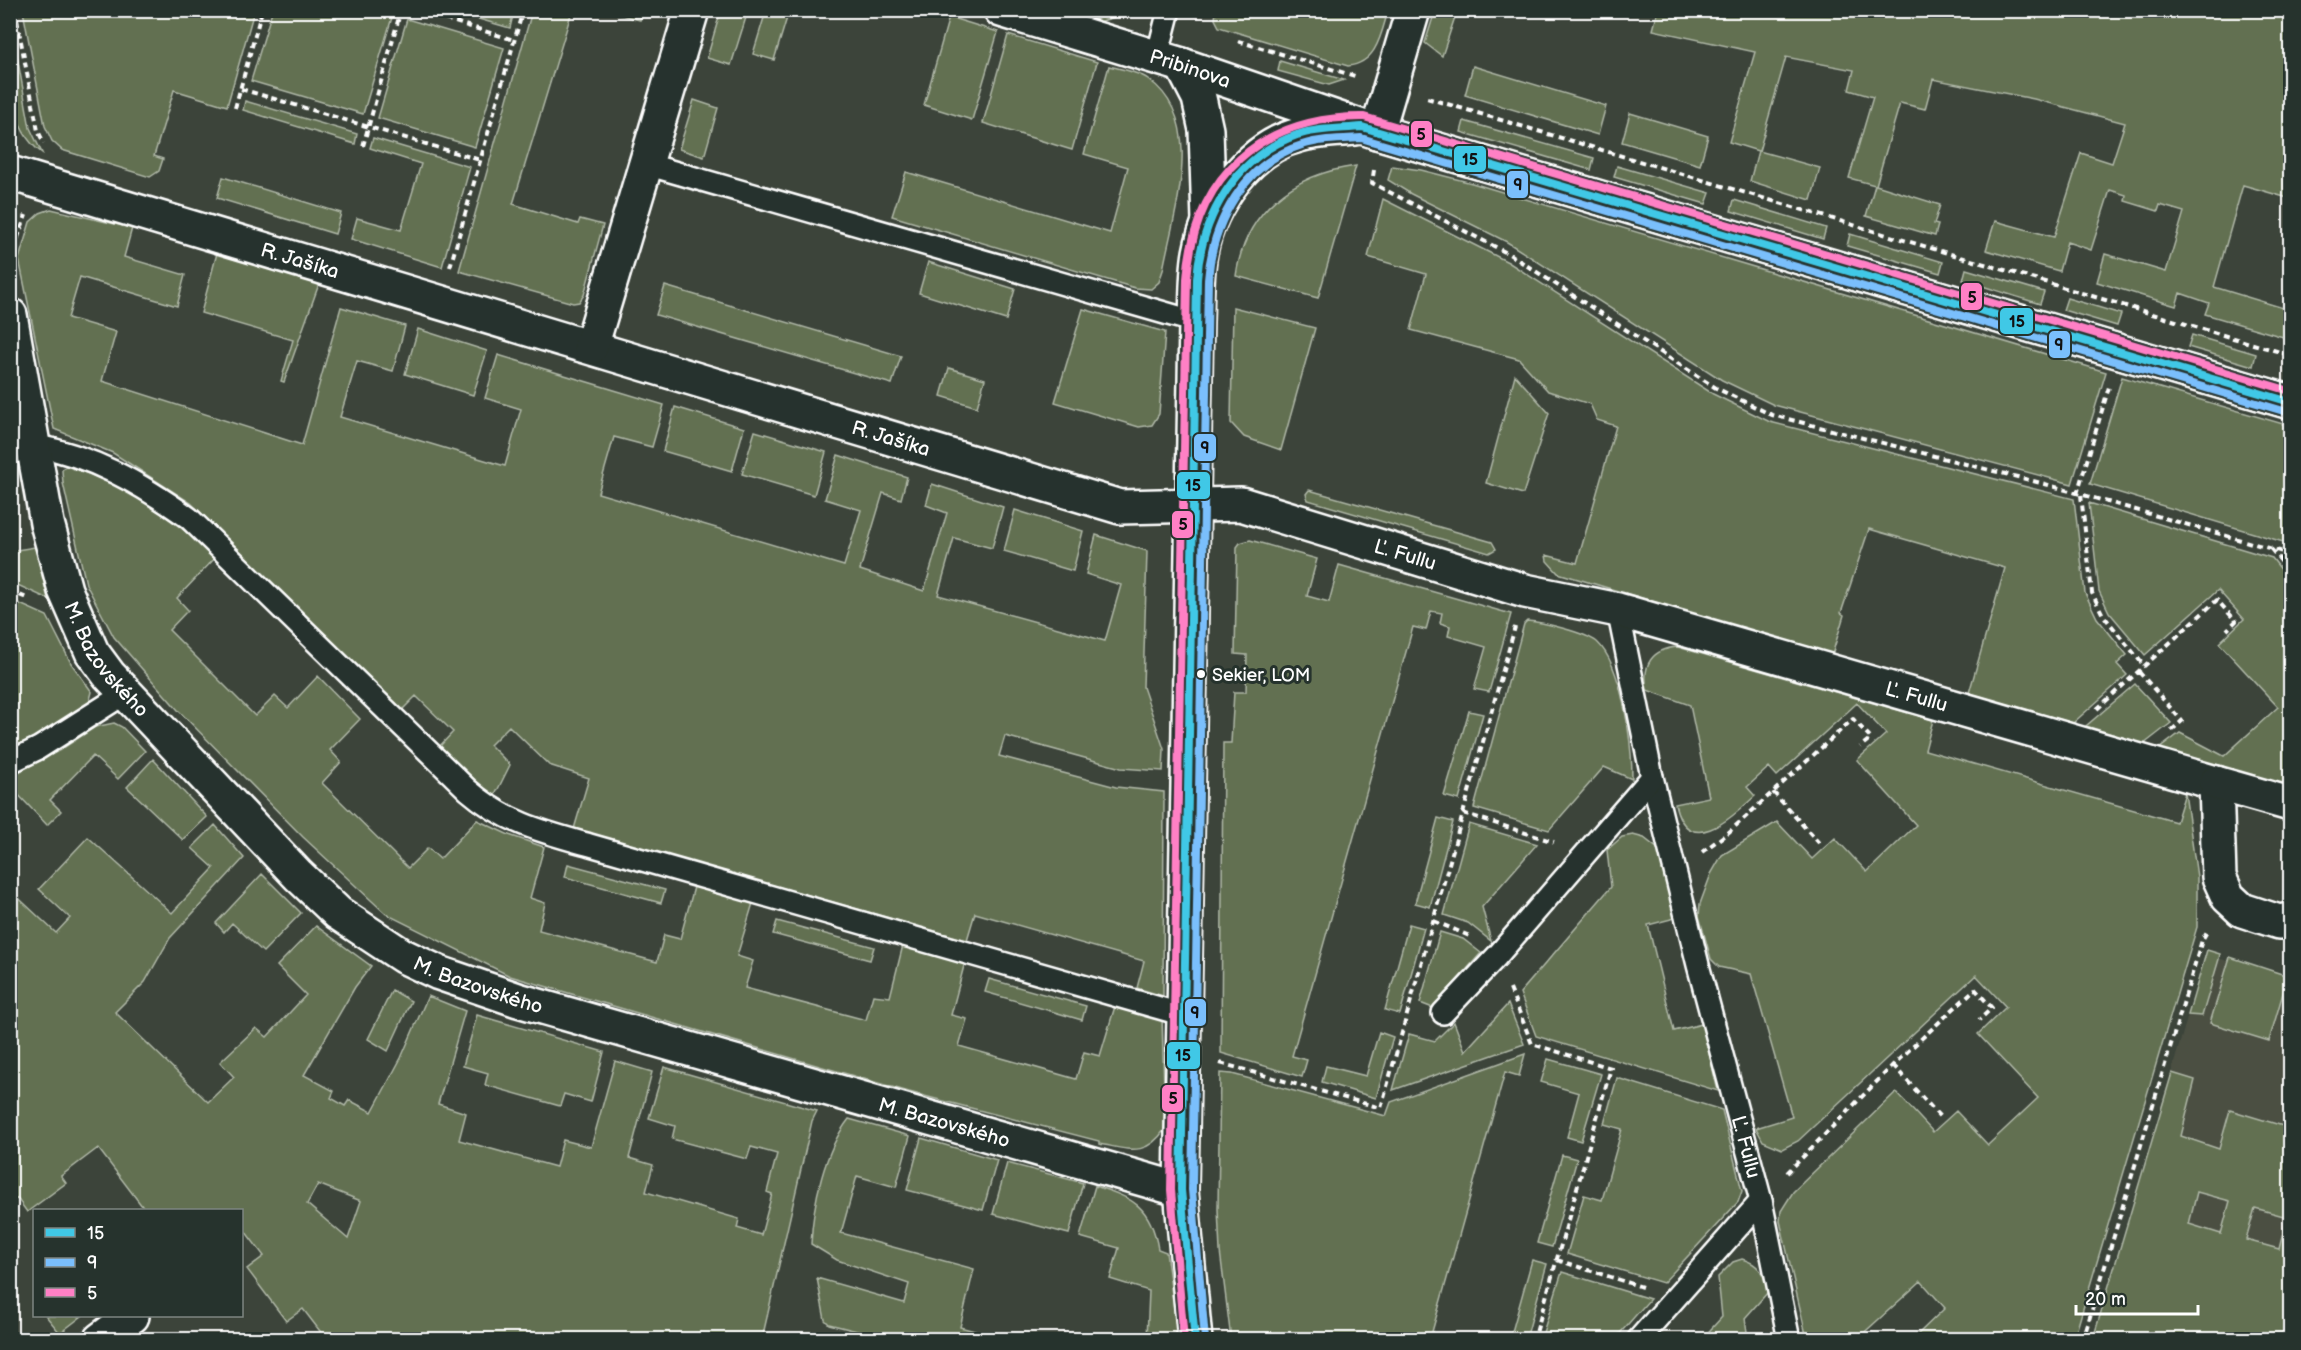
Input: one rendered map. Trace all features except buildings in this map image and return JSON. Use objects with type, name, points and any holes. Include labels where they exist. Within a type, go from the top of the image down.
[{"type":"street","points":[[591,347],[692,10]]},
{"type":"street","name":"Pribinova","points":[[1000,10],[1169,61],[1369,129],[2290,402]]},
{"type":"street","points":[[1195,1340],[1181,1190],[1192,503],[1200,252],[1209,224],[1227,189],[1242,171],[1279,142],[1300,134],[1369,129],[1413,10]]},
{"type":"street","points":[[1169,61],[1199,98],[1206,130],[1209,224]]},
{"type":"street","name":"R. Jašíka","points":[[10,173],[1120,507],[1192,503]]},
{"type":"street","name":"M. Bazovského","points":[[10,315],[47,523],[69,604],[92,652],[124,694],[298,875],[338,913],[403,956],[439,973],[518,1000],[1181,1190]]},
{"type":"street","name":"Ľ. Fullu","points":[[1192,503],[1241,504],[1525,591],[1618,610],[2290,804]]},
{"type":"street","points":[[2216,783],[2219,877],[2228,897],[2242,910],[2279,922],[2290,920]]},
{"type":"street","points":[[100,1340],[131,1317]]},
{"type":"lane","points":[[1169,10],[1169,61]]},
{"type":"lane","points":[[646,165],[1196,322]]},
{"type":"lane","points":[[33,445],[73,453],[118,472],[150,490],[189,518],[451,774],[484,804],[505,818],[528,827],[1184,1015]]},
{"type":"lane","name":"Ľ. Fullu","points":[[1618,610],[1652,777],[1677,870],[1698,965],[1761,1201],[1789,1340]]},
{"type":"lane","points":[[10,762],[39,748],[124,694]]},
{"type":"lane","points":[[1443,1013],[1497,956],[1652,777]]},
{"type":"lane","name":"Ľ. Fullu","points":[[1638,1340],[1761,1201]]},
{"type":"path","points":[[235,108],[262,10]]},
{"type":"path","points":[[363,146],[401,10]]},
{"type":"path","points":[[415,10],[514,40]]},
{"type":"path","points":[[447,277],[523,10]]},
{"type":"path","points":[[1230,39],[1357,76]]},
{"type":"path","points":[[241,89],[480,160]]},
{"type":"path","points":[[1427,98],[2290,355]]},
{"type":"path","points":[[1365,164],[1375,168],[1372,183],[1509,254],[1716,388],[1772,415],[2079,494],[2290,554]]},
{"type":"path","points":[[2109,386],[2079,494],[2092,593],[2103,615],[2145,667]]},
{"type":"path","points":[[2270,548],[2290,572]]},
{"type":"path","points":[[1210,1063],[1220,1063],[1381,1108],[1525,591]]},
{"type":"path","points":[[2062,739],[2145,667],[2217,600],[2236,621],[2227,630]]},
{"type":"path","points":[[2134,760],[2182,721],[2139,672]]},
{"type":"path","points":[[1677,870],[1729,832],[1853,719],[1871,738],[1860,747]]},
{"type":"path","points":[[1773,792],[1819,843]]},
{"type":"path","points":[[1463,813],[1588,852]]},
{"type":"path","points":[[2083,1340],[2202,940],[2228,897]]},
{"type":"path","points":[[1434,921],[1466,932],[1497,956],[1532,1044],[1611,1068],[1534,1340]]},
{"type":"path","points":[[1761,1201],[1893,1065],[1975,989],[1992,1008],[1979,1020]]},
{"type":"path","points":[[1893,1065],[1940,1117]]},
{"type":"path","points":[[1557,1260],[1675,1297]]},
{"type":"shaded area","points":[[2215,957],[2290,981],[2290,1339],[2093,1340],[2188,1015],[2197,1015]]},
{"type":"green space","points":[[23,10],[254,11],[227,106],[174,90],[154,156],[163,159],[159,171],[150,177],[62,150],[52,141],[45,126]]},
{"type":"green space","points":[[721,10],[748,11],[731,65],[707,58]]},
{"type":"green space","points":[[1302,10],[1326,15],[1342,11],[1388,11],[1380,38],[1372,53],[1358,64],[1348,66],[1219,27],[1215,19],[1216,11]]},
{"type":"green space","points":[[272,11],[381,11],[393,14],[363,114],[251,81]]},
{"type":"green space","points":[[451,11],[514,11],[510,28]]},
{"type":"green space","points":[[532,11],[572,11],[513,204],[578,224],[580,219],[603,225],[584,295],[579,302],[573,303],[459,271]]},
{"type":"green space","points":[[607,11],[643,11],[640,20]]},
{"type":"green space","points":[[766,11],[789,11],[774,60],[753,54]]},
{"type":"green space","points":[[1058,11],[1111,11],[1124,14],[1099,22]]},
{"type":"green space","points":[[1435,11],[1457,11],[1442,56],[1425,43]]},
{"type":"green space","points":[[1658,11],[2290,11],[2290,191],[2288,198],[2243,185],[2214,287],[2290,310],[2290,339],[2205,314],[2209,303],[2180,293],[2176,306],[2097,282],[2105,254],[2166,272],[2184,212],[2160,205],[2158,211],[2125,201],[2126,195],[2110,190],[2091,250],[2067,242],[2059,271],[1986,250],[1995,221],[2054,237],[2081,153],[2112,163],[2125,123],[2034,99],[1933,79],[1925,109],[1900,103],[1876,185],[1940,205],[1934,224],[1938,225],[1935,236],[1866,216],[1875,185],[1849,178],[1873,97],[1849,90],[1854,70],[1786,57],[1759,151],[1820,168],[1811,200],[1750,181],[1758,151],[1729,142],[1755,52],[1653,30]]},
{"type":"green space","points":[[949,17],[998,32],[972,120],[924,105]]},
{"type":"green space","points":[[407,19],[504,48],[475,147],[378,118]]},
{"type":"green space","points":[[11,23],[30,128],[42,153],[21,127],[15,111],[10,75]]},
{"type":"green space","points":[[1008,35],[1097,62],[1072,150],[983,123]]},
{"type":"green space","points":[[1280,61],[1344,80],[1329,85],[1278,71]]},
{"type":"green space","points":[[1109,66],[1148,79],[1166,97],[1177,118],[1182,142],[1182,168],[1174,221],[1159,282],[1151,289],[1135,288],[892,216],[906,172],[1110,233],[1128,167],[1084,154]]},
{"type":"green space","points":[[1473,66],[1606,106],[1598,135],[1465,95]]},
{"type":"green space","points":[[694,100],[718,108],[704,157],[679,149]]},
{"type":"green space","points":[[245,101],[357,134],[355,144],[243,110]]},
{"type":"green space","points":[[1630,113],[1708,136],[1700,165],[1622,142]]},
{"type":"green space","points":[[1464,121],[1594,158],[1591,170],[1461,132]]},
{"type":"green space","points":[[373,138],[470,167],[442,267],[351,239],[357,218],[401,230],[421,164],[370,148]]},
{"type":"green space","points":[[1356,166],[1318,298],[1236,276],[1241,253],[1250,233],[1261,215],[1276,200],[1293,187],[1312,177]]},
{"type":"green space","points":[[1392,166],[1421,170],[1472,183],[2106,372],[2072,484],[1774,405],[1722,380],[1507,242],[1388,180]]},
{"type":"green space","points":[[1617,166],[1710,193],[1706,204],[1614,177]]},
{"type":"green space","points":[[223,177],[341,213],[335,234],[217,198]]},
{"type":"green space","points":[[1383,199],[1508,262],[1713,394],[1770,422],[2074,499],[2085,593],[2097,618],[2127,655],[2117,664],[2127,675],[2073,723],[1969,693],[2005,568],[1869,529],[1841,613],[1844,615],[1832,655],[1558,573],[1547,561],[1546,555],[1577,563],[1616,426],[1597,420],[1590,404],[1548,391],[1519,359],[1411,330],[1426,274],[1368,257]]},
{"type":"green space","points":[[1734,200],[1826,228],[1823,239],[1731,211]]},
{"type":"green space","points":[[51,209],[132,228],[124,257],[185,275],[177,306],[80,277],[68,318],[116,332],[102,381],[302,445],[341,307],[405,326],[393,371],[357,361],[340,417],[505,466],[521,409],[485,398],[498,355],[664,405],[652,447],[614,437],[598,493],[844,566],[861,510],[825,499],[838,455],[907,477],[901,499],[883,493],[860,570],[924,591],[947,513],[926,505],[932,484],[1003,507],[992,548],[954,538],[938,595],[1105,641],[1121,585],[1086,574],[1096,535],[1147,551],[1143,687],[1164,749],[1163,771],[1121,768],[1005,736],[999,756],[1116,787],[1164,792],[1163,996],[1137,988],[1144,961],[975,913],[967,940],[574,829],[589,778],[549,765],[509,726],[490,745],[510,765],[494,797],[439,747],[453,732],[416,696],[401,711],[191,503],[113,453],[54,429],[19,259],[30,222],[40,213]]},
{"type":"green space","points":[[1850,234],[1943,262],[1940,273],[1847,246]]},
{"type":"green space","points":[[217,253],[319,284],[284,382],[281,381],[293,340],[201,313]]},
{"type":"green space","points":[[928,262],[1015,289],[1006,320],[919,293]]},
{"type":"green space","points":[[1966,269],[2044,292],[2040,304],[1963,280]]},
{"type":"green space","points":[[665,286],[901,356],[892,384],[656,315]]},
{"type":"green space","points":[[2067,298],[2121,314],[2117,326],[2063,310]]},
{"type":"green space","points":[[1233,307],[1315,328],[1281,450],[1244,437],[1231,423]]},
{"type":"green space","points":[[1083,309],[1165,332],[1159,414],[1152,425],[1139,427],[1055,402]]},
{"type":"green space","points":[[418,329],[487,351],[473,395],[405,374]]},
{"type":"green space","points":[[2192,335],[2256,354],[2253,366],[2188,347]]},
{"type":"green space","points":[[949,368],[985,379],[977,407],[941,396]]},
{"type":"green space","points":[[1515,375],[1549,413],[1523,494],[1486,483]]},
{"type":"green space","points":[[2122,377],[2290,426],[2290,544],[2090,484]]},
{"type":"green space","points":[[675,407],[744,428],[732,471],[663,451]]},
{"type":"green space","points":[[755,431],[826,452],[814,495],[742,474]]},
{"type":"green space","points":[[66,466],[88,473],[128,492],[182,528],[216,557],[177,598],[188,610],[169,630],[255,716],[275,696],[288,708],[318,676],[360,719],[330,750],[341,762],[322,783],[408,868],[428,848],[440,859],[477,820],[509,835],[544,847],[530,898],[545,903],[539,930],[657,962],[664,935],[680,939],[694,887],[753,903],[737,956],[753,961],[745,988],[866,1020],[873,995],[890,997],[903,945],[965,962],[951,1015],[967,1019],[959,1046],[1076,1079],[1084,1052],[1100,1056],[1116,1003],[1162,1017],[1165,1129],[1158,1138],[1143,1148],[1128,1149],[1099,1144],[1099,1141],[909,1092],[510,976],[386,914],[303,837],[178,710],[114,637],[86,584],[63,483],[62,470]]},
{"type":"green space","points":[[1309,490],[1492,542],[1496,549],[1489,553],[1308,500],[1306,494]]},
{"type":"green space","points":[[2089,503],[2272,558],[2290,581],[2290,788],[2159,749],[2180,733],[2224,756],[2278,707],[2219,643],[2244,619],[2218,590],[2145,655],[2109,612],[2099,591]]},
{"type":"green space","points":[[1015,510],[1083,531],[1073,571],[1004,551]]},
{"type":"green space","points":[[1250,540],[1317,559],[1307,596],[1329,602],[1339,565],[1511,614],[1489,692],[1474,689],[1486,647],[1448,636],[1450,626],[1440,623],[1442,613],[1431,611],[1426,630],[1413,627],[1292,1056],[1307,1060],[1302,1077],[1221,1053],[1223,743],[1231,743],[1234,692],[1246,692],[1247,655],[1235,654],[1237,547],[1240,543]]},
{"type":"green space","points":[[35,547],[48,599],[11,582],[11,551]]},
{"type":"green space","points":[[11,600],[47,616],[71,663],[92,692],[89,703],[80,711],[11,751]]},
{"type":"green space","points":[[1527,621],[1564,628],[1597,642],[1606,653],[1620,687],[1628,727],[1632,779],[1604,767],[1549,830],[1474,808],[1524,624]]},
{"type":"green space","points":[[1678,647],[1933,720],[1925,750],[2176,822],[2185,793],[2197,877],[2197,927],[2074,1339],[1920,1339],[1916,1336],[1945,1308],[1921,1281],[1857,1339],[1807,1339],[1780,1221],[1781,1211],[1793,1192],[1896,1092],[1933,1132],[1956,1111],[1988,1145],[2038,1098],[1978,1034],[2006,1007],[1976,975],[1798,1141],[1782,1149],[1763,1141],[1756,1128],[1792,1117],[1751,974],[1719,967],[1711,959],[1699,916],[1700,904],[1711,874],[1722,855],[1777,822],[1812,859],[1835,838],[1867,872],[1916,825],[1857,760],[1886,734],[1857,703],[1777,776],[1769,767],[1747,787],[1755,796],[1723,823],[1700,831],[1690,829],[1681,820],[1675,804],[1709,797],[1690,705],[1647,690],[1646,681],[1648,665],[1655,655],[1669,648]]},
{"type":"green space","points":[[2135,684],[2171,723],[2144,744],[2086,726]]},
{"type":"green space","points":[[1469,711],[1483,714],[1459,800],[1444,796]]},
{"type":"green space","points":[[114,723],[122,727],[145,751],[118,779],[93,756],[50,800],[61,811],[47,825],[11,787],[11,776],[60,750],[95,727]]},
{"type":"green space","points":[[153,759],[207,817],[183,840],[127,787]]},
{"type":"green space","points":[[1438,818],[1453,822],[1430,907],[1415,903]]},
{"type":"green space","points":[[1469,824],[1537,844],[1482,907],[1491,941],[1468,923],[1444,915]]},
{"type":"green space","points":[[215,825],[244,858],[170,938],[145,982],[115,1012],[208,1102],[234,1077],[220,1062],[256,1028],[267,1037],[306,995],[277,966],[316,926],[371,966],[355,987],[304,1075],[334,1091],[331,1098],[345,1106],[349,1100],[372,1112],[401,1058],[428,996],[465,1011],[438,1104],[466,1113],[459,1140],[556,1167],[563,1140],[591,1147],[615,1061],[652,1072],[629,1158],[653,1165],[646,1192],[739,1219],[737,1228],[761,1235],[772,1194],[767,1192],[777,1154],[751,1147],[747,1159],[672,1139],[675,1126],[649,1118],[664,1067],[817,1111],[812,1121],[762,1339],[326,1339],[303,1309],[286,1321],[247,1269],[264,1256],[243,1228],[243,1209],[144,1209],[98,1148],[61,1176],[66,1183],[27,1212],[17,1198],[11,1203],[11,891],[56,933],[70,918],[39,889],[88,837],[172,913],[214,868],[192,848]],"holes":[[[318,1184],[361,1201],[348,1239],[307,1204]]]},
{"type":"green space","points":[[1633,835],[1644,838],[1658,849],[1675,918],[1648,925],[1674,1031],[1702,1024],[1718,1091],[1536,1036],[1520,993],[1611,887],[1607,850],[1622,837]]},
{"type":"green space","points":[[568,864],[665,890],[661,903],[565,877]]},
{"type":"green space","points":[[262,874],[301,913],[263,952],[232,923],[224,932],[216,923]]},
{"type":"green space","points":[[777,921],[874,947],[870,960],[773,934]]},
{"type":"green space","points":[[1409,924],[1424,928],[1400,1014],[1385,1010]]},
{"type":"green space","points":[[1440,932],[1463,939],[1481,953],[1433,1008],[1420,1003]]},
{"type":"green space","points":[[2207,950],[2220,954],[2219,959],[2202,1016],[2188,1015]]},
{"type":"green space","points":[[2230,957],[2288,976],[2269,1041],[2210,1023]]},
{"type":"green space","points":[[989,979],[1086,1006],[1082,1020],[985,992]]},
{"type":"green space","points":[[392,990],[411,1001],[388,1051],[368,1039]]},
{"type":"green space","points":[[1508,1004],[1524,1044],[1393,1090],[1409,1034],[1435,1041],[1454,1022],[1465,1051]]},
{"type":"green space","points":[[477,1015],[604,1052],[591,1102],[564,1094],[560,1106],[485,1085],[488,1073],[463,1066]]},
{"type":"green space","points":[[1379,1032],[1393,1037],[1376,1098],[1322,1082],[1326,1066],[1366,1076]]},
{"type":"green space","points":[[1525,1054],[1519,1076],[1505,1072],[1430,1339],[1231,1339],[1220,1251],[1218,1209],[1220,1073],[1232,1074],[1386,1116],[1391,1102]]},
{"type":"green space","points":[[1548,1059],[1601,1074],[1581,1141],[1567,1137],[1579,1093],[1541,1082]]},
{"type":"green space","points":[[2172,1073],[2195,1080],[2181,1136],[2219,1149],[2230,1110],[2290,1128],[2290,1339],[2093,1339]],"holes":[[[2197,1192],[2230,1201],[2221,1234],[2189,1224]],[[2255,1208],[2287,1217],[2279,1249],[2246,1240]]]},
{"type":"green space","points":[[1617,1078],[1722,1110],[1742,1191],[1738,1202],[1663,1283],[1567,1254],[1584,1195],[1602,1200],[1622,1129],[1604,1124]]},
{"type":"green space","points":[[849,1119],[910,1136],[896,1187],[857,1176],[841,1233],[974,1269],[960,1327],[1004,1339],[889,1339],[829,1324],[825,1320],[817,1278],[904,1303],[909,1284],[837,1260],[811,1244],[814,1212],[821,1178],[833,1146]]},
{"type":"green space","points":[[921,1138],[997,1160],[983,1210],[907,1190]]},
{"type":"green space","points":[[1562,1155],[1577,1159],[1552,1247],[1537,1243]]},
{"type":"green space","points":[[1007,1163],[1083,1183],[1069,1234],[993,1214]]},
{"type":"green space","points":[[1095,1186],[1130,1200],[1145,1213],[1151,1223],[1158,1249],[1166,1252],[1177,1330],[1176,1339],[1147,1339],[1149,1291],[1110,1279],[1119,1248],[1080,1237]]},
{"type":"green space","points":[[1742,1259],[1757,1267],[1765,1280],[1768,1292],[1745,1318],[1748,1339],[1702,1339],[1722,1317],[1718,1277],[1733,1262]]},
{"type":"green space","points":[[1532,1260],[1547,1264],[1526,1339],[1510,1339]]},
{"type":"green space","points":[[1562,1272],[1650,1299],[1615,1339],[1541,1339]]},
{"type":"green space","points":[[47,1317],[81,1317],[60,1333]]},
{"type":"transit line","name":"5","points":[[1184,1340],[1171,1190],[1187,279],[1192,242],[1203,210],[1219,182],[1240,159],[1265,140],[1294,127],[1327,119],[1364,117],[2290,391]]},
{"type":"transit line","name":"15","points":[[1195,1340],[1181,1190],[1197,279],[1200,256],[1214,212],[1240,173],[1256,158],[1275,145],[1297,135],[1321,130],[1362,127],[2290,402]]},
{"type":"transit line","name":"9","points":[[1205,1339],[1192,1190],[1208,280],[1216,237],[1224,217],[1248,180],[1263,166],[1281,154],[1302,145],[1324,140],[1361,138],[2287,412]]},
{"type":"place","name":"Sekier, LOM","points":[[1201,674]]}]
